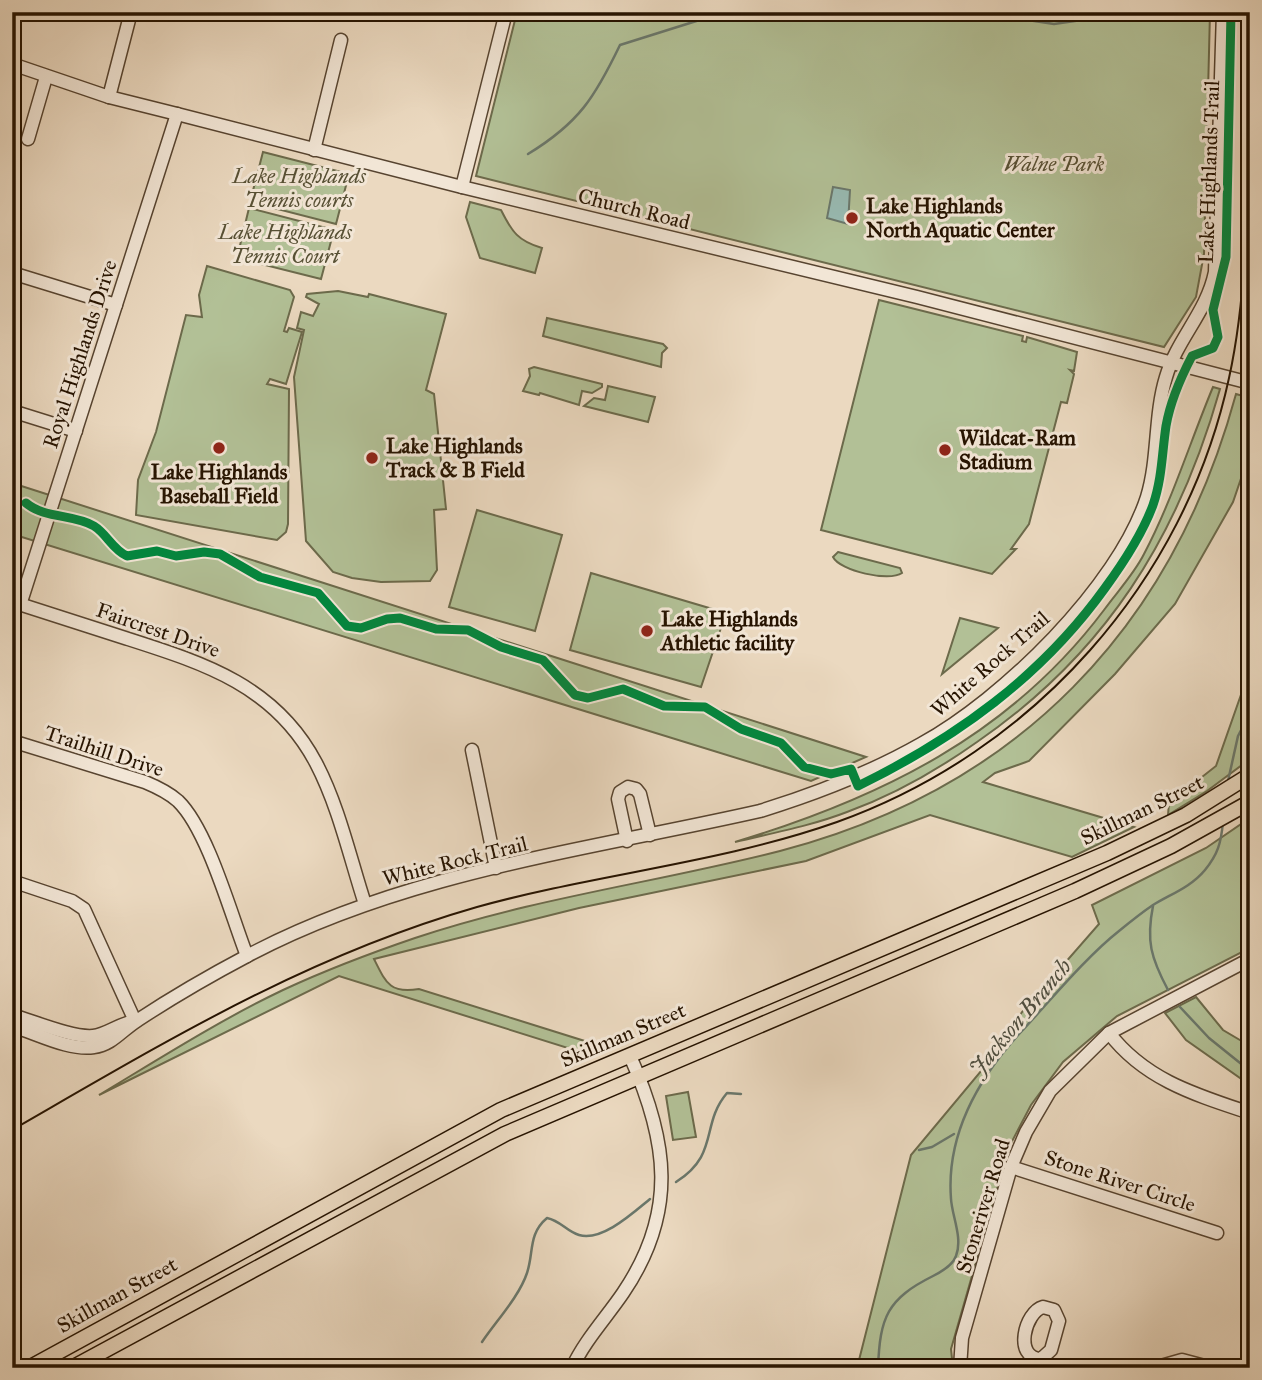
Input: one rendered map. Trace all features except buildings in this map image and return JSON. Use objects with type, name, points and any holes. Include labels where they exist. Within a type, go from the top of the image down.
[{"type":"main road","name":"Skillman Street","points":[[29,1368],[453,1135],[525,1099],[1005,895],[1176,819],[1250,775]]},
{"type":"main road","name":"Skillman Street","points":[[72,1368],[505,1134],[1151,856],[1250,802]]},
{"type":"main road","points":[[1005,895],[1013,916]]},
{"type":"street","points":[[109,97],[131,12]]},
{"type":"street","points":[[462,187],[506,12]]},
{"type":"street","name":"White Rock Trail","points":[[76,1040],[94,1047],[104,1044],[135,1021],[247,956],[307,927],[366,904],[432,883],[771,808],[885,763],[956,722],[1046,646],[1086,600],[1134,528],[1151,481],[1158,408],[1171,363],[1205,306],[1215,272],[1223,12]]},
{"type":"street","points":[[314,150],[341,40]]},
{"type":"street","name":"Church Road","points":[[12,64],[109,97],[314,150],[930,300],[1250,383]]},
{"type":"street","points":[[28,139],[46,77]]},
{"type":"street","name":"Royal Highlands Drive","points":[[16,603],[76,431],[177,114]]},
{"type":"street","points":[[12,273],[116,305]]},
{"type":"street","points":[[12,411],[76,431]]},
{"type":"street","name":"Faircrest Drive","points":[[16,603],[213,667],[242,683],[268,704],[303,741],[316,762],[327,786],[366,904]]},
{"type":"street","name":"Trailhill Drive","points":[[12,741],[145,782],[178,801],[200,834],[247,956]]},
{"type":"street","points":[[472,750],[496,868]]},
{"type":"street","points":[[627,841],[618,799],[620,792],[628,787],[636,789],[640,794],[650,835]]},
{"type":"street","points":[[12,881],[72,901],[84,909],[135,1021]]},
{"type":"street","name":"Stoneriver Road","points":[[960,1368],[962,1338],[1011,1167],[1026,1132],[1050,1091],[1109,1033],[1250,959]]},
{"type":"street","points":[[12,1015],[76,1040]]},
{"type":"street","points":[[12,1026],[76,1040]]},
{"type":"street","points":[[1109,1033],[1134,1061],[1158,1078],[1183,1090],[1250,1113]]},
{"type":"street","points":[[572,1368],[634,1275],[654,1229],[660,1202],[662,1159],[653,1113],[630,1056]]},
{"type":"street","name":"Stone River Circle","points":[[1011,1167],[1217,1233]]},
{"type":"street","points":[[1154,1368],[1182,1360],[1212,1368]]},
{"type":"green space","name":"Walne Park","points":[[517,12],[1210,12],[1204,254],[1196,297],[1164,347],[476,176]]},
{"type":"green space","name":"Lake Highlands Tennis courts","points":[[263,152],[349,174],[336,224],[250,202]]},
{"type":"green space","points":[[470,202],[501,210],[517,235],[542,248],[535,273],[480,258],[466,217]]},
{"type":"green space","name":"Lake Highlands Tennis Court","points":[[249,208],[334,230],[321,279],[237,258]]},
{"type":"green space","name":"Lake Highlands Baseball Field","points":[[207,266],[290,290],[294,297],[284,331],[287,332],[289,328],[302,332],[286,384],[270,379],[267,384],[289,389],[288,524],[286,532],[277,540],[136,515],[138,480],[156,432],[186,315],[202,317],[199,295]]},
{"type":"green space","name":"Lake Highlands Track & B Field","points":[[338,291],[368,297],[369,294],[446,314],[426,390],[434,394],[446,509],[434,510],[437,570],[430,581],[381,582],[333,572],[306,541],[294,377],[304,330],[297,328],[301,312],[313,316],[319,304],[306,297],[307,294]]},
{"type":"green space","name":"Wildcat-Ram Stadium","points":[[879,300],[1023,336],[1022,341],[1026,342],[1027,337],[1077,352],[1074,371],[1070,370],[1074,374],[1067,403],[1061,402],[1029,524],[1011,549],[1016,549],[992,574],[821,530]]},
{"type":"green space","points":[[547,318],[663,344],[667,348],[662,353],[661,367],[543,336]]},
{"type":"green space","points":[[534,367],[602,384],[602,387],[592,393],[582,391],[579,405],[540,393],[539,395],[523,391],[530,376],[529,369]]},
{"type":"green space","points":[[608,386],[655,397],[648,422],[584,406],[594,398],[605,400]]},
{"type":"green space","points":[[1213,387],[1220,389],[1203,443],[1182,495],[1158,543],[1131,588],[1099,631],[1063,671],[1022,708],[977,742],[898,790],[833,817],[735,842],[841,805],[891,782],[984,727],[1027,693],[1067,654],[1140,561],[1163,513]]},
{"type":"green space","points":[[1236,394],[1250,398],[1250,452],[1233,502],[1175,604],[1115,674],[1029,761],[995,773],[983,782],[1134,827],[1072,857],[930,815],[806,861],[579,908],[374,959],[382,975],[395,988],[419,989],[607,1048],[590,1055],[339,976],[99,1095],[259,1002],[382,950],[505,912],[780,851],[865,823],[942,786],[1012,741],[1073,687],[1126,626],[1171,556],[1208,479]]},
{"type":"green space","points":[[12,483],[866,757],[811,781],[12,534]]},
{"type":"green space","points":[[477,510],[562,535],[535,631],[449,607]]},
{"type":"green space","points":[[838,552],[900,568],[902,573],[876,576],[854,571],[837,562],[833,557]]},
{"type":"green space","name":"Lake Highlands Athletic facility","points":[[591,573],[726,613],[701,687],[570,650]]},
{"type":"green space","points":[[960,618],[998,628],[942,674]]},
{"type":"green space","points":[[1250,669],[1250,759],[1207,791],[1168,815],[1169,803],[1216,766]]},
{"type":"green space","points":[[1250,818],[1250,948],[1117,1016],[1063,1062],[1031,1105],[1009,1147],[951,1349],[953,1368],[857,1368],[911,1155],[992,1058],[1022,1012],[1099,924],[1092,905],[1206,848]]},
{"type":"green space","points":[[1196,997],[1223,1030],[1250,1046],[1250,1085],[1186,1040],[1165,1013]]},
{"type":"green space","points":[[688,1092],[696,1137],[673,1140],[666,1096]]},
{"type":"water","points":[[833,187],[850,190],[848,224],[827,218]]},
{"type":"waterway","points":[[528,154],[546,143],[584,107],[620,45],[725,12]]},
{"type":"waterway","points":[[976,12],[1054,24],[1137,12]]},
{"type":"waterway","name":"Jackson Branch","points":[[1228,781],[1238,736],[1250,713]]},
{"type":"waterway","name":"Jackson Branch","points":[[878,1368],[881,1335],[889,1312],[905,1293],[946,1268],[956,1256],[958,1235],[951,1199],[951,1175],[960,1130],[978,1089],[1005,1051],[1094,953],[1140,914],[1187,886],[1205,870],[1218,848],[1223,822]]},
{"type":"waterway","points":[[1153,906],[1150,940],[1168,990]]},
{"type":"waterway","points":[[1180,1007],[1209,1038],[1250,1071]]},
{"type":"waterway","points":[[676,1182],[699,1161],[714,1116],[727,1093],[741,1094]]},
{"type":"waterway","points":[[919,1150],[932,1147],[954,1134]]},
{"type":"waterway","points":[[482,1342],[523,1282],[534,1237],[547,1218],[574,1233],[588,1236],[607,1230],[650,1199]]},
{"type":"tram line","points":[[12,1130],[181,1034],[295,976],[354,950],[477,907],[748,848],[837,822],[908,791],[975,752],[1036,705],[1090,650],[1137,590],[1177,524],[1208,453],[1229,378],[1241,297],[1247,213],[1250,46]]},
{"type":"cycle path","name":"Lake Highlands Trail","points":[[26,503],[42,512],[94,526],[127,556],[157,551],[176,556],[204,552],[220,554],[260,577],[318,593],[347,626],[361,628],[387,619],[400,618],[436,629],[468,630],[501,647],[543,660],[575,695],[588,698],[623,689],[664,706],[705,707],[741,729],[781,743],[804,767],[831,774],[851,769],[858,786],[962,726],[1025,677],[1080,620],[1119,568],[1144,527],[1156,495],[1166,426],[1176,390],[1192,356],[1213,348],[1218,337],[1213,310],[1226,257],[1231,12]]},
{"type":"place","name":"Lake Highlands North Aquatic Center","points":[[852,218]]},
{"type":"place","name":"Lake Highlands Baseball Field","points":[[219,448]]},
{"type":"place","name":"Wildcat-Ram Stadium","points":[[945,450]]},
{"type":"place","name":"Lake Highlands Track & B Field","points":[[372,458]]},
{"type":"place","name":"Lake Highlands Athletic facility","points":[[647,631]]}]
